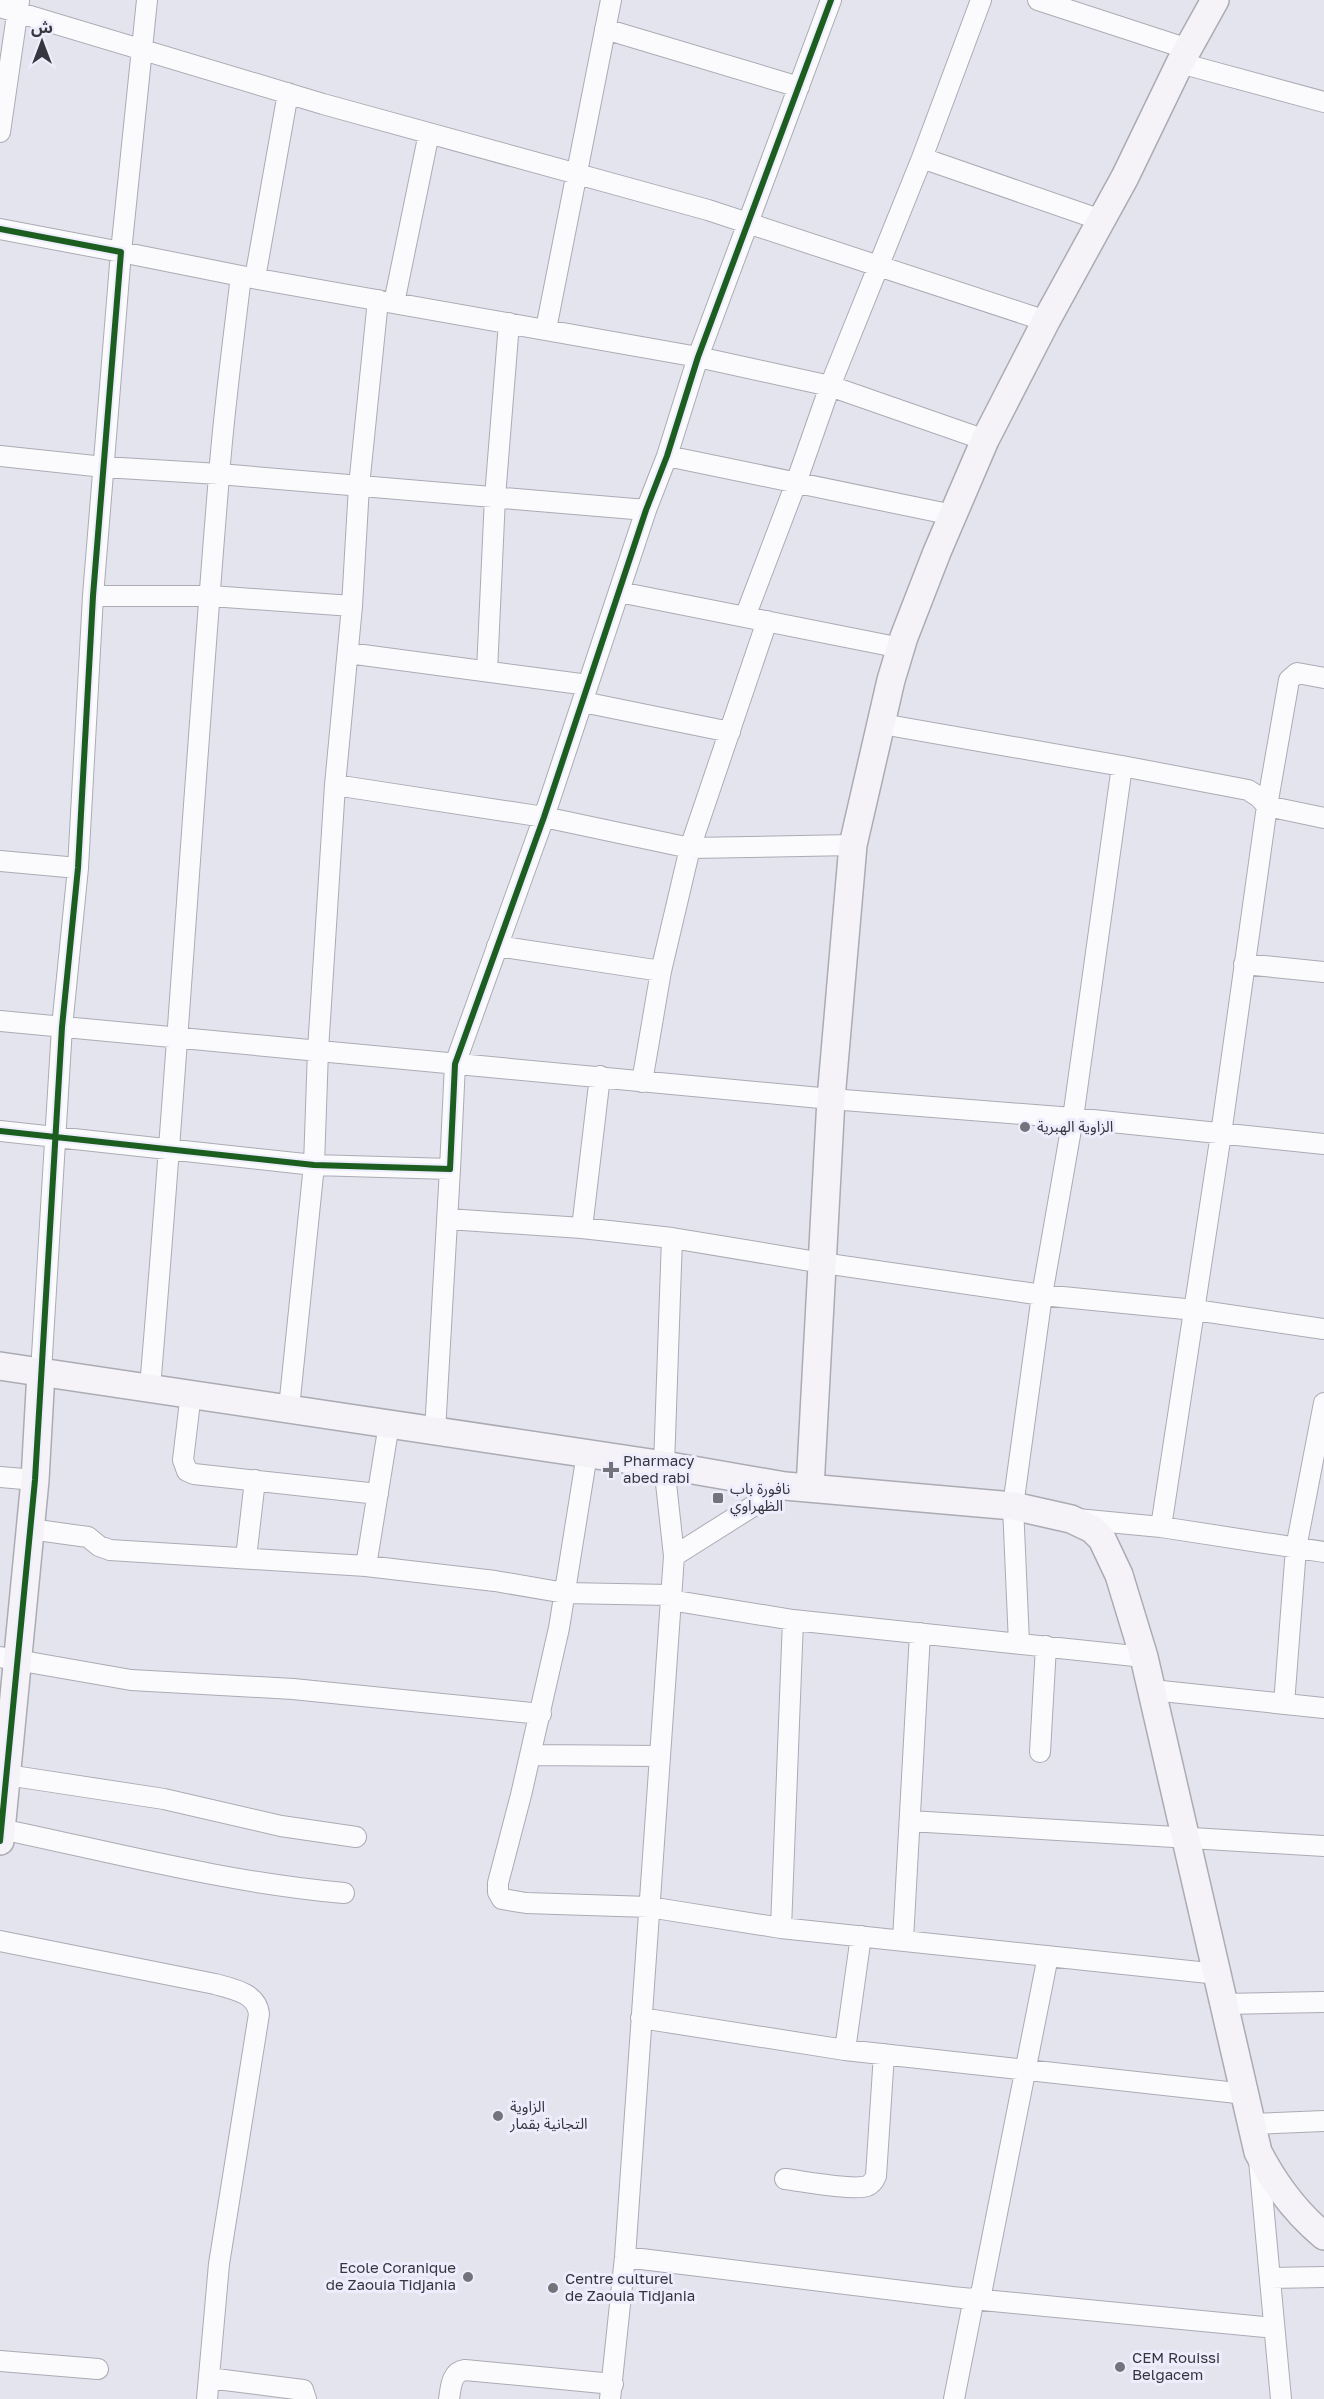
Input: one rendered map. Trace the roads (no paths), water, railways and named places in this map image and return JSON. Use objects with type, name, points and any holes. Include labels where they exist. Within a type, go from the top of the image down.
[{"type":"street","points":[[147,0],[121,252],[93,596],[78,868],[54,1136],[35,1480],[30,1529],[9,1659],[1,1834],[276,1886],[345,1893]]},
{"type":"street","points":[[546,329],[611,0]]},
{"type":"street","points":[[435,1431],[455,1064],[544,817],[646,510],[667,456],[698,357],[831,0]]},
{"type":"street","points":[[745,617],[830,386],[922,158],[981,0]]},
{"type":"street","points":[[1038,0],[1184,56],[1324,102]]},
{"type":"street","points":[[797,1487],[823,1263],[831,1100],[853,845],[901,648],[985,440],[1046,321],[1125,177],[1184,56],[1215,0]]},
{"type":"street","points":[[0,132],[12,6],[141,49],[288,93],[749,223],[1046,321]]},
{"type":"street","points":[[605,29],[799,87]]},
{"type":"street","points":[[150,1387],[171,1148],[219,474],[248,277],[288,93]]},
{"type":"street","points":[[290,1408],[314,1164],[318,1050],[335,784],[352,606],[359,486],[386,301],[429,133]]},
{"type":"street","points":[[922,158],[1101,220]]},
{"type":"street","points":[[0,229],[248,277],[698,357],[830,386],[985,440]]},
{"type":"street","points":[[487,671],[495,497],[509,323]]},
{"type":"street","points":[[0,456],[104,467],[219,474],[646,510]]},
{"type":"street","points":[[667,456],[953,515]]},
{"type":"street","points":[[619,592],[901,648]]},
{"type":"street","points":[[93,596],[211,596],[352,606]]},
{"type":"street","points":[[642,1082],[661,971],[690,848],[767,621]]},
{"type":"street","points":[[348,653],[487,671],[586,693],[729,732]]},
{"type":"street","points":[[1161,1527],[1221,1134],[1267,806],[1289,680],[1297,674],[1324,678]]},
{"type":"street","points":[[882,724],[1248,790],[1267,806],[1324,818]]},
{"type":"street","points":[[1019,1643],[1013,1506],[1042,1294],[1073,1118],[1122,766]]},
{"type":"street","points":[[335,784],[544,817],[690,848],[853,845]]},
{"type":"street","points":[[0,861],[78,868]]},
{"type":"street","points":[[496,946],[661,971]]},
{"type":"street","points":[[1244,964],[1324,972]]},
{"type":"street","points":[[0,1021],[600,1076],[831,1100],[1073,1118],[1324,1144]]},
{"type":"street","points":[[582,1228],[600,1076]]},
{"type":"street","points":[[0,1131],[314,1164],[450,1169]]},
{"type":"street","points":[[448,1219],[582,1228],[672,1238],[823,1263],[1042,1294],[1195,1310],[1324,1329]]},
{"type":"street","points":[[449,2399],[454,2376],[465,2370],[612,2391],[625,2257],[674,1556],[664,1465],[672,1238]]},
{"type":"street","points":[[0,1366],[290,1408],[797,1487],[1013,1506],[1071,1519],[1161,1527],[1324,1552]]},
{"type":"street","points":[[191,1393],[183,1461],[184,1468],[194,1474],[378,1494]]},
{"type":"street","points":[[1284,1704],[1296,1548],[1324,1403]]},
{"type":"street","points":[[366,1566],[389,1424]]},
{"type":"street","points":[[587,1454],[565,1593],[541,1714],[498,1883],[499,1895],[502,1899],[526,1903],[649,1908],[781,1928],[1218,1974]]},
{"type":"street","points":[[0,1477],[35,1480]]},
{"type":"street","points":[[246,1558],[255,1480]]},
{"type":"street","points":[[674,1556],[797,1487]]},
{"type":"street","points":[[1071,1519],[1092,1529],[1108,1549],[1119,1575],[1152,1690],[1226,2004],[1258,2152],[1281,2399]]},
{"type":"street","points":[[30,1529],[88,1537],[99,1546],[110,1550],[366,1566],[495,1581],[565,1593],[670,1597],[793,1620],[1144,1657]]},
{"type":"street","points":[[781,1928],[793,1620]]},
{"type":"street","points":[[903,1940],[920,1633]]},
{"type":"street","points":[[1040,1752],[1046,1646]]},
{"type":"street","points":[[9,1659],[131,1680],[293,1689],[541,1714]]},
{"type":"street","points":[[1152,1690],[1324,1708]]},
{"type":"street","points":[[531,1755],[659,1756]]},
{"type":"street","points":[[5,1771],[164,1799],[281,1826],[356,1837]]},
{"type":"street","points":[[910,1821],[1324,1846]]},
{"type":"street","points":[[845,2050],[861,1936]]},
{"type":"street","points":[[0,1941],[215,1984],[240,1991],[255,2001],[257,2005],[258,2014],[219,2264],[207,2399]]},
{"type":"street","points":[[954,2399],[1026,2070],[1048,1956]]},
{"type":"street","points":[[1226,2004],[1324,2002]]},
{"type":"street","points":[[641,2018],[845,2050],[1246,2094]]},
{"type":"street","points":[[785,2179],[855,2188],[869,2186],[874,2181],[884,2054]]},
{"type":"street","points":[[1252,2124],[1324,2121]]},
{"type":"street","points":[[1258,2152],[1284,2196],[1307,2222],[1324,2236]]},
{"type":"street","points":[[625,2257],[977,2298],[1274,2328]]},
{"type":"street","points":[[1270,2278],[1324,2277]]},
{"type":"street","points":[[0,2361],[98,2369]]},
{"type":"street","points":[[209,2378],[303,2390],[306,2399]]},
{"type":"place","name":"الزاوية الهبرية","points":[[1025,1127]]},
{"type":"place","name":"Pharmacy abed rabi","points":[[611,1470]]},
{"type":"place","name":"نافورة باب الظهراوي","points":[[718,1498]]},
{"type":"place","name":"الزاوية التجانية بقمار","points":[[498,2116]]},
{"type":"place","name":"Ecole Coranique de Zaouia Tidjania","points":[[468,2277]]},
{"type":"place","name":"Centre culturel de Zaouia Tidjania","points":[[553,2288]]},
{"type":"place","name":"CEM Rouissi Belgacem","points":[[1120,2367]]}]
